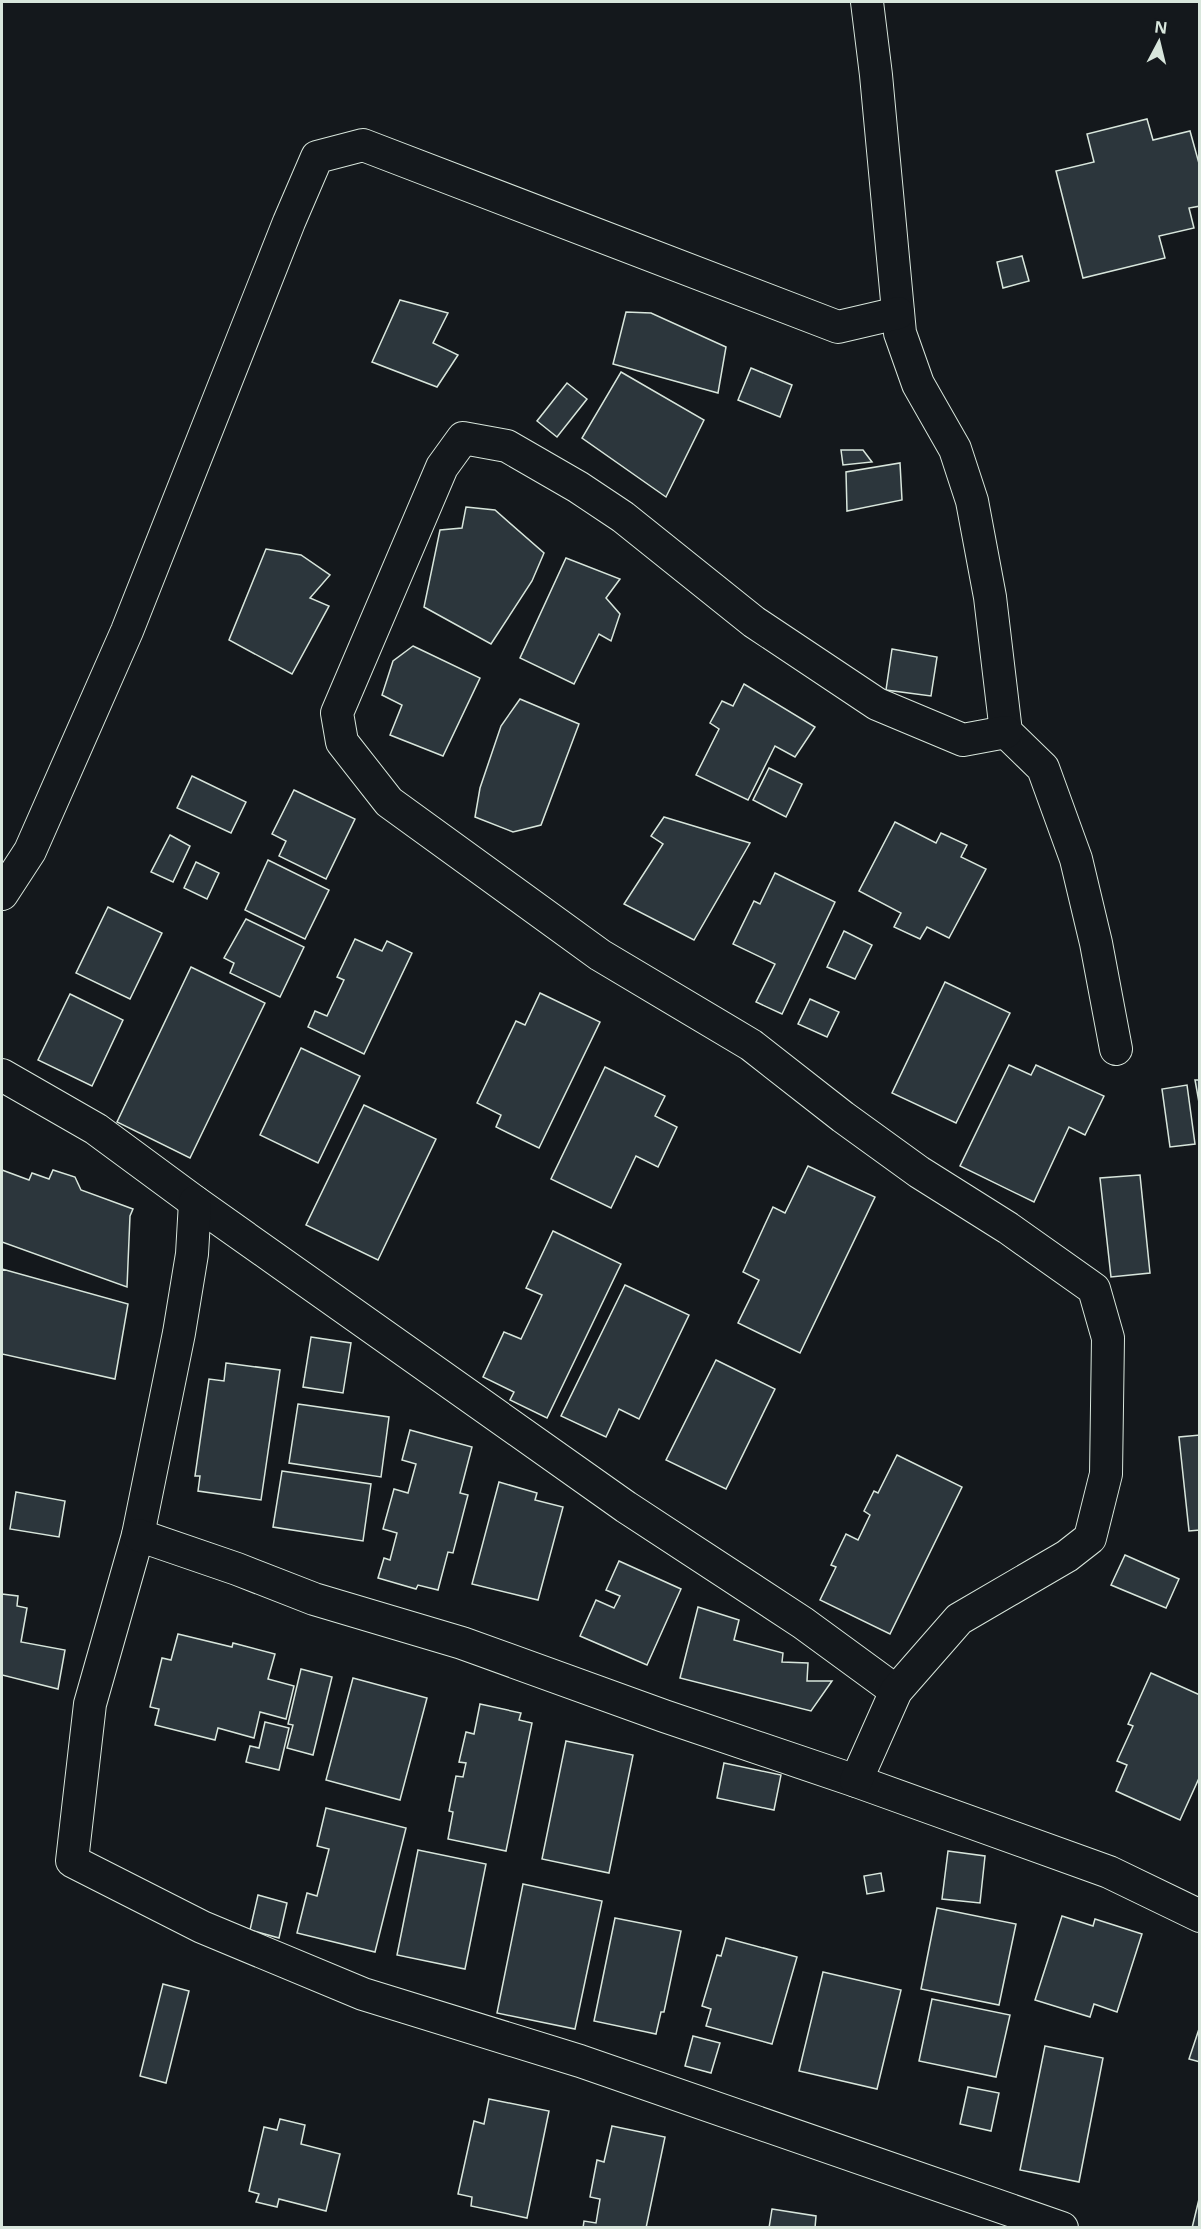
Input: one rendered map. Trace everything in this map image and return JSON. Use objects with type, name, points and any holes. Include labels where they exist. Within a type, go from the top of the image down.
[{"type":"street","points":[[867,2],[900,333],[918,384],[955,449],[972,501],[990,597],[1006,732],[1043,768],[1076,859],[1096,943],[1116,1048]]},
{"type":"street","points":[[2,894],[30,851],[128,631],[289,222],[317,157],[363,145],[838,327],[898,313]]},
{"type":"street","points":[[856,1781],[896,1691],[959,1619],[1067,1556],[1090,1538],[1106,1473],[1108,1338],[1094,1289],[1008,1228],[919,1172],[843,1117],[751,1045],[600,955],[389,802],[342,742],[337,713],[441,467],[463,438],[507,446],[578,487],[623,517],[754,622],[877,704],[963,740],[1006,732]]},
{"type":"street","points":[[2,1075],[96,1129],[195,1202],[626,1507],[803,1623],[896,1691]]},
{"type":"street","points":[[195,1202],[192,1254],[179,1333],[138,1535],[90,1704],[72,1861],[202,1927],[363,1994],[580,2061],[1062,2228]]},
{"type":"street","points":[[138,1535],[237,1569],[314,1599],[462,1643],[664,1716],[856,1781],[1109,1872],[1200,1916]]},
{"type":"building","points":[[1147,119],[1153,140],[1190,131],[1200,167],[1200,206],[1189,208],[1194,228],[1159,236],[1165,258],[1083,278],[1056,171],[1094,162],[1087,134]]},
{"type":"building","points":[[1022,256],[1029,281],[1003,288],[997,262]]},
{"type":"building","points":[[400,300],[448,313],[433,343],[458,355],[437,387],[372,362]]},
{"type":"building","points":[[626,312],[651,313],[726,347],[718,393],[613,364]]},
{"type":"building","points":[[751,368],[792,385],[780,417],[738,400]]},
{"type":"building","points":[[621,372],[704,420],[666,497],[582,438]]},
{"type":"building","points":[[567,383],[587,399],[557,437],[537,421]]},
{"type":"building","points":[[841,450],[863,450],[872,462],[843,465]]},
{"type":"building","points":[[900,463],[902,500],[847,511],[846,472]]},
{"type":"building","points":[[466,507],[495,510],[544,553],[532,581],[491,644],[424,607],[440,530],[462,528]]},
{"type":"building","points":[[266,549],[301,555],[330,575],[310,598],[329,606],[292,674],[229,640]]},
{"type":"building","points":[[566,558],[620,579],[606,598],[620,614],[611,641],[599,634],[574,684],[520,658]]},
{"type":"building","points":[[413,646],[480,678],[443,756],[390,735],[402,705],[382,695],[393,661]]},
{"type":"building","points":[[892,649],[937,657],[931,696],[886,690]]},
{"type":"building","points":[[744,684],[815,727],[795,757],[775,746],[748,800],[696,775],[719,729],[710,723],[722,701],[733,706]]},
{"type":"building","points":[[520,699],[579,724],[541,825],[513,832],[475,817],[480,788],[501,726]]},
{"type":"building","points":[[769,768],[802,784],[786,817],[753,800]]},
{"type":"building","points":[[192,776],[246,802],[231,833],[177,808]]},
{"type":"building","points":[[294,790],[355,819],[326,879],[279,856],[286,841],[272,834]]},
{"type":"building","points":[[664,817],[750,843],[694,940],[624,904],[663,844],[651,836]]},
{"type":"building","points":[[895,822],[936,843],[941,833],[967,845],[961,857],[986,869],[949,938],[927,927],[920,939],[894,927],[901,913],[859,891]]},
{"type":"building","points":[[170,835],[190,846],[173,882],[151,872]]},
{"type":"building","points":[[268,860],[329,890],[305,939],[245,910]]},
{"type":"building","points":[[196,862],[219,873],[207,899],[184,888]]},
{"type":"building","points":[[775,873],[835,902],[782,1014],[756,1002],[775,964],[733,944],[754,901],[760,904]]},
{"type":"building","points":[[108,907],[162,933],[130,999],[76,973]]},
{"type":"building","points":[[246,919],[304,947],[280,997],[230,973],[234,963],[224,958]]},
{"type":"building","points":[[844,931],[872,945],[855,979],[827,967]]},
{"type":"building","points":[[355,939],[382,951],[387,941],[412,953],[364,1054],[308,1027],[315,1011],[327,1016],[344,980],[337,977]]},
{"type":"building","points":[[191,967],[265,1003],[190,1158],[117,1122]]},
{"type":"building","points":[[945,982],[1010,1013],[956,1123],[892,1093]]},
{"type":"building","points":[[540,993],[600,1022],[539,1148],[496,1127],[501,1115],[477,1103],[516,1021],[525,1025]]},
{"type":"building","points":[[70,994],[123,1020],[92,1086],[38,1060]]},
{"type":"building","points":[[810,999],[839,1012],[827,1037],[798,1024]]},
{"type":"building","points":[[301,1048],[360,1076],[318,1163],[260,1135]]},
{"type":"building","points":[[1009,1065],[1031,1075],[1036,1065],[1104,1096],[1085,1135],[1069,1127],[1034,1202],[960,1166]]},
{"type":"building","points":[[605,1067],[665,1096],[655,1116],[677,1127],[658,1167],[636,1156],[611,1208],[551,1179]]},
{"type":"building","points":[[1195,1080],[1200,1080],[1200,1108]]},
{"type":"building","points":[[1187,1085],[1195,1144],[1170,1147],[1162,1089]]},
{"type":"building","points":[[364,1105],[436,1139],[378,1260],[306,1225]]},
{"type":"building","points":[[808,1166],[875,1197],[800,1353],[738,1323],[759,1280],[743,1272],[773,1207],[785,1213]]},
{"type":"building","points":[[2,1170],[29,1180],[32,1173],[49,1179],[53,1170],[75,1177],[81,1190],[133,1209],[130,1216],[127,1287],[2,1242]]},
{"type":"building","points":[[1140,1175],[1150,1273],[1111,1277],[1100,1178]]},
{"type":"building","points":[[553,1231],[621,1264],[547,1418],[510,1400],[514,1392],[483,1377],[504,1332],[521,1339],[542,1295],[526,1288]]},
{"type":"building","points":[[2,1269],[128,1304],[115,1379],[2,1354]]},
{"type":"building","points":[[625,1285],[689,1315],[639,1419],[619,1409],[606,1437],[561,1416]]},
{"type":"building","points":[[311,1337],[351,1343],[343,1393],[303,1387]]},
{"type":"building","points":[[716,1360],[775,1389],[726,1489],[666,1460]]},
{"type":"building","points":[[226,1363],[280,1370],[261,1500],[198,1491],[200,1476],[195,1476],[209,1379],[224,1381]]},
{"type":"building","points":[[298,1404],[389,1417],[381,1477],[289,1463]]},
{"type":"building","points":[[410,1430],[472,1447],[460,1493],[468,1495],[453,1553],[448,1552],[438,1590],[418,1585],[416,1589],[378,1578],[384,1558],[390,1560],[397,1533],[383,1529],[394,1489],[408,1493],[416,1464],[402,1460]]},
{"type":"building","points":[[1200,1435],[1200,1530],[1189,1531],[1179,1437]]},
{"type":"building","points":[[897,1455],[962,1487],[890,1634],[820,1600],[836,1567],[831,1565],[846,1534],[858,1540],[870,1515],[864,1511],[874,1491],[878,1493]]},
{"type":"building","points":[[282,1471],[371,1484],[363,1541],[273,1527]]},
{"type":"building","points":[[499,1482],[537,1493],[535,1500],[563,1507],[538,1600],[472,1584]]},
{"type":"building","points":[[16,1492],[65,1501],[59,1537],[10,1529]]},
{"type":"building","points":[[1125,1555],[1179,1579],[1166,1608],[1111,1585]]},
{"type":"building","points":[[619,1561],[681,1589],[647,1665],[580,1636],[596,1600],[614,1608],[620,1596],[606,1590]]},
{"type":"building","points":[[2,1594],[18,1596],[17,1606],[27,1608],[21,1642],[65,1650],[58,1689],[2,1675]]},
{"type":"building","points":[[698,1607],[739,1620],[734,1640],[783,1653],[782,1662],[808,1663],[807,1681],[832,1681],[811,1711],[680,1678]]},
{"type":"building","points":[[178,1634],[232,1647],[233,1643],[275,1654],[268,1679],[294,1686],[286,1719],[260,1712],[254,1738],[218,1728],[215,1740],[155,1725],[159,1709],[150,1707],[162,1658],[171,1660]]},
{"type":"building","points":[[301,1669],[332,1677],[313,1755],[287,1748],[293,1725],[288,1724]]},
{"type":"building","points":[[1151,1673],[1200,1695],[1200,1776],[1180,1820],[1116,1791],[1127,1765],[1117,1761],[1133,1726],[1128,1724]]},
{"type":"building","points":[[353,1678],[427,1698],[400,1800],[326,1780]]},
{"type":"building","points":[[480,1704],[521,1713],[519,1720],[532,1723],[506,1851],[448,1839],[453,1812],[449,1811],[456,1776],[463,1777],[466,1763],[459,1762],[466,1732],[474,1734]]},
{"type":"building","points":[[265,1722],[289,1728],[279,1770],[246,1762],[250,1746],[259,1748]]},
{"type":"building","points":[[566,1741],[633,1755],[609,1873],[542,1859]]},
{"type":"building","points":[[724,1763],[781,1775],[774,1810],[717,1798]]},
{"type":"building","points":[[326,1808],[406,1828],[375,1952],[297,1933],[307,1893],[317,1896],[329,1849],[317,1846]]},
{"type":"building","points":[[418,1850],[486,1864],[465,1969],[397,1955]]},
{"type":"building","points":[[948,1851],[985,1856],[980,1903],[942,1899]]},
{"type":"building","points":[[881,1873],[884,1891],[867,1894],[864,1876]]},
{"type":"building","points":[[523,1884],[602,1901],[575,2029],[497,2013]]},
{"type":"building","points":[[258,1895],[287,1903],[279,1938],[250,1930]]},
{"type":"building","points":[[937,1908],[1016,1924],[999,2005],[921,1989]]},
{"type":"building","points":[[1062,1916],[1093,1926],[1095,1919],[1142,1934],[1117,2012],[1094,2004],[1090,2017],[1035,2000]]},
{"type":"building","points":[[615,1918],[681,1931],[664,2012],[661,2012],[656,2034],[594,2021]]},
{"type":"building","points":[[726,1938],[797,1957],[772,2044],[706,2026],[711,2009],[702,2006],[717,1955],[721,1956]]},
{"type":"building","points":[[823,1972],[901,1990],[877,2089],[799,2071]]},
{"type":"building","points":[[163,1984],[189,1991],[166,2083],[140,2076]]},
{"type":"building","points":[[932,1999],[1010,2015],[996,2077],[919,2061]]},
{"type":"building","points":[[1200,2026],[1200,2062],[1189,2059]]},
{"type":"building","points":[[693,2036],[720,2043],[711,2073],[685,2066]]},
{"type":"building","points":[[1045,2046],[1103,2058],[1079,2182],[1020,2170]]},
{"type":"building","points":[[968,2087],[999,2093],[991,2131],[960,2124]]},
{"type":"building","points":[[489,2099],[549,2111],[527,2218],[471,2206],[472,2197],[458,2194],[474,2121],[484,2124]]},
{"type":"building","points":[[280,2119],[305,2125],[301,2144],[340,2154],[326,2211],[279,2199],[277,2207],[256,2202],[259,2194],[249,2191],[264,2127],[277,2130]]},
{"type":"building","points":[[612,2126],[665,2137],[646,2228],[583,2228],[584,2221],[596,2223],[600,2199],[590,2197],[597,2160],[604,2162]]},
{"type":"building","points":[[1200,2195],[1200,2228],[1192,2228]]},
{"type":"building","points":[[772,2209],[816,2216],[815,2228],[769,2228]]}]
